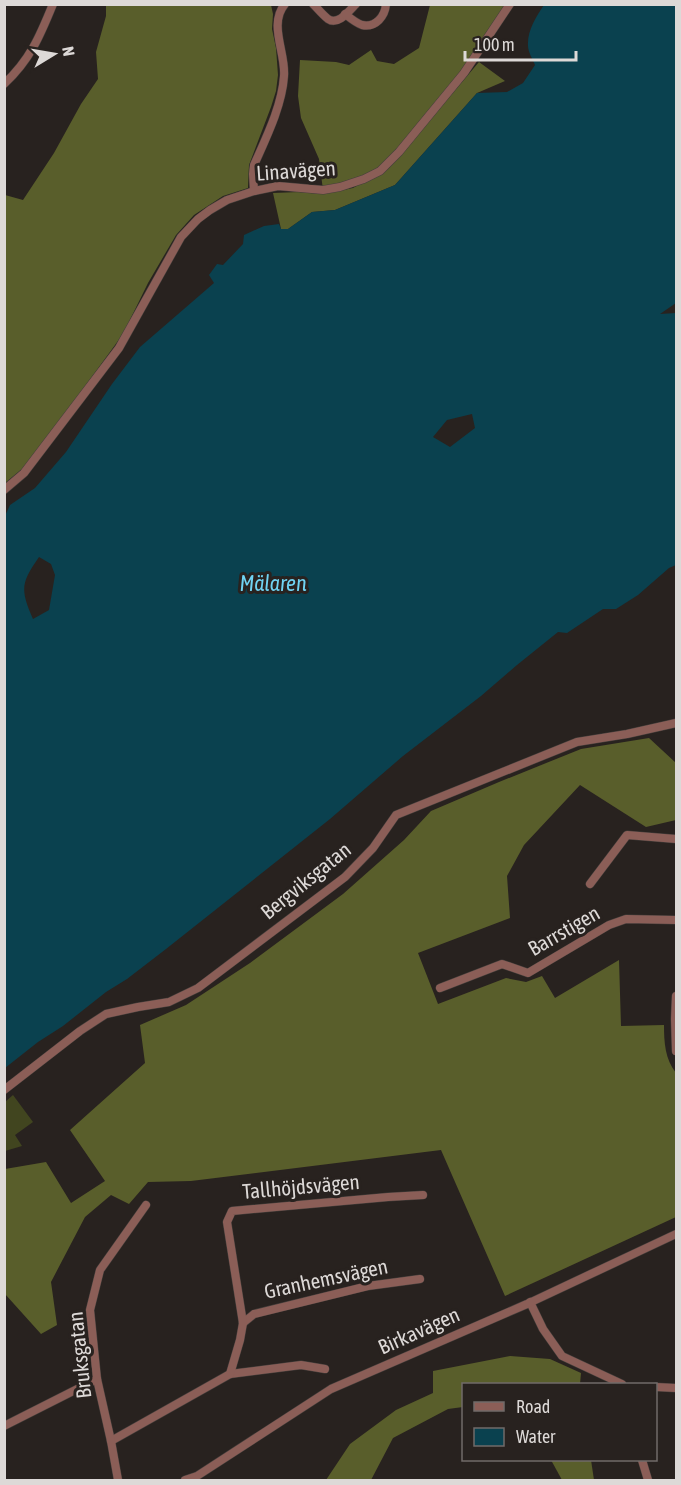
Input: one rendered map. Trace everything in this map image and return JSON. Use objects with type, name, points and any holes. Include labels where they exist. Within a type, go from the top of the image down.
[{"type":"street","points":[[4,84],[16,73],[37,43],[53,4]]},
{"type":"street","points":[[254,190],[254,165],[282,92],[284,61],[277,22],[285,4]]},
{"type":"street","points":[[313,4],[333,21],[339,20],[356,4]]},
{"type":"street","points":[[345,14],[366,26],[379,21],[384,15],[386,4]]},
{"type":"street","name":"Linavägen","points":[[4,490],[24,473],[119,348],[181,237],[198,219],[228,200],[254,190],[278,186],[323,190],[364,179],[380,171],[399,152],[464,73],[510,4]]},
{"type":"street","name":"Bergviksgatan","points":[[4,1090],[80,1031],[106,1014],[169,1002],[198,987],[345,877],[373,848],[396,815],[577,742],[676,723]]},
{"type":"street","points":[[590,884],[627,835],[676,839]]},
{"type":"street","name":"Barrstigen","points":[[440,988],[501,964],[528,973],[609,925],[626,919],[676,920]]},
{"type":"street","points":[[676,996],[676,1051]]},
{"type":"street","name":"Tallhöjdsvägen","points":[[230,1374],[243,1323],[227,1222],[232,1211],[423,1195]]},
{"type":"street","name":"Bruksgatan","points":[[117,1480],[97,1378],[90,1310],[100,1270],[146,1205]]},
{"type":"street","name":"Birkavägen","points":[[185,1480],[198,1478],[331,1389],[530,1302],[676,1234]]},
{"type":"street","name":"Granhemsvägen","points":[[243,1323],[254,1314],[368,1286],[420,1279]]},
{"type":"street","points":[[530,1302],[543,1329],[562,1356],[620,1383]]},
{"type":"street","points":[[111,1442],[230,1374],[301,1365],[325,1369]]},
{"type":"street","points":[[4,1426],[97,1378]]},
{"type":"street","points":[[657,1387],[676,1388]]},
{"type":"street","points":[[642,1461],[648,1480]]},
{"type":"green space","points":[[106,5],[271,5],[278,75],[276,91],[249,165],[248,188],[223,196],[194,215],[176,235],[148,283],[123,334],[41,447],[22,469],[5,483],[5,195],[23,200],[98,79],[96,52],[106,16]]},
{"type":"green space","points":[[430,5],[510,5],[464,73],[380,171],[323,190],[319,159],[301,118],[298,96],[300,60],[349,65],[371,50],[377,61],[394,64],[419,48]]},
{"type":"green space","points":[[479,62],[505,81],[477,93],[395,185],[335,210],[312,212],[288,229],[281,229],[273,193],[323,194],[353,188],[389,168]]},
{"type":"green space","points":[[649,738],[676,763],[676,820],[646,827],[580,785],[524,845],[507,876],[510,918],[418,953],[438,1004],[506,978],[526,982],[542,976],[555,998],[619,960],[621,1026],[664,1025],[667,1056],[676,1073],[676,1217],[505,1296],[441,1150],[191,1181],[148,1182],[129,1204],[111,1195],[85,1217],[51,1282],[57,1325],[41,1334],[5,1294],[5,1169],[46,1162],[71,1203],[105,1181],[70,1130],[145,1063],[140,1025],[186,1005],[250,963],[343,894],[404,840],[431,811],[581,749]]},
{"type":"green space","points":[[13,1095],[33,1122],[15,1135],[22,1146],[5,1151],[5,1102]]},
{"type":"green space","points":[[510,1356],[550,1359],[581,1373],[580,1383],[462,1383],[462,1407],[448,1409],[393,1438],[371,1480],[326,1480],[350,1444],[396,1410],[433,1393],[433,1371]]},
{"type":"green space","points":[[552,1461],[591,1461],[594,1480],[562,1480]]},
{"type":"water","name":"Mälaren","points":[[544,5],[676,5],[676,303],[660,314],[676,313],[676,565],[616,609],[603,609],[567,633],[558,632],[481,696],[403,756],[330,819],[166,949],[5,1068],[5,516],[10,505],[35,488],[66,452],[140,347],[214,283],[209,275],[217,264],[223,265],[243,244],[244,235],[264,226],[279,224],[281,229],[288,229],[312,212],[335,210],[395,185],[477,93],[507,92],[523,83],[535,65],[529,51],[528,40],[533,24]],"holes":[[[472,414],[475,428],[450,447],[433,437],[447,420]],[[39,557],[51,564],[55,575],[49,610],[33,619],[24,587]]]}]
